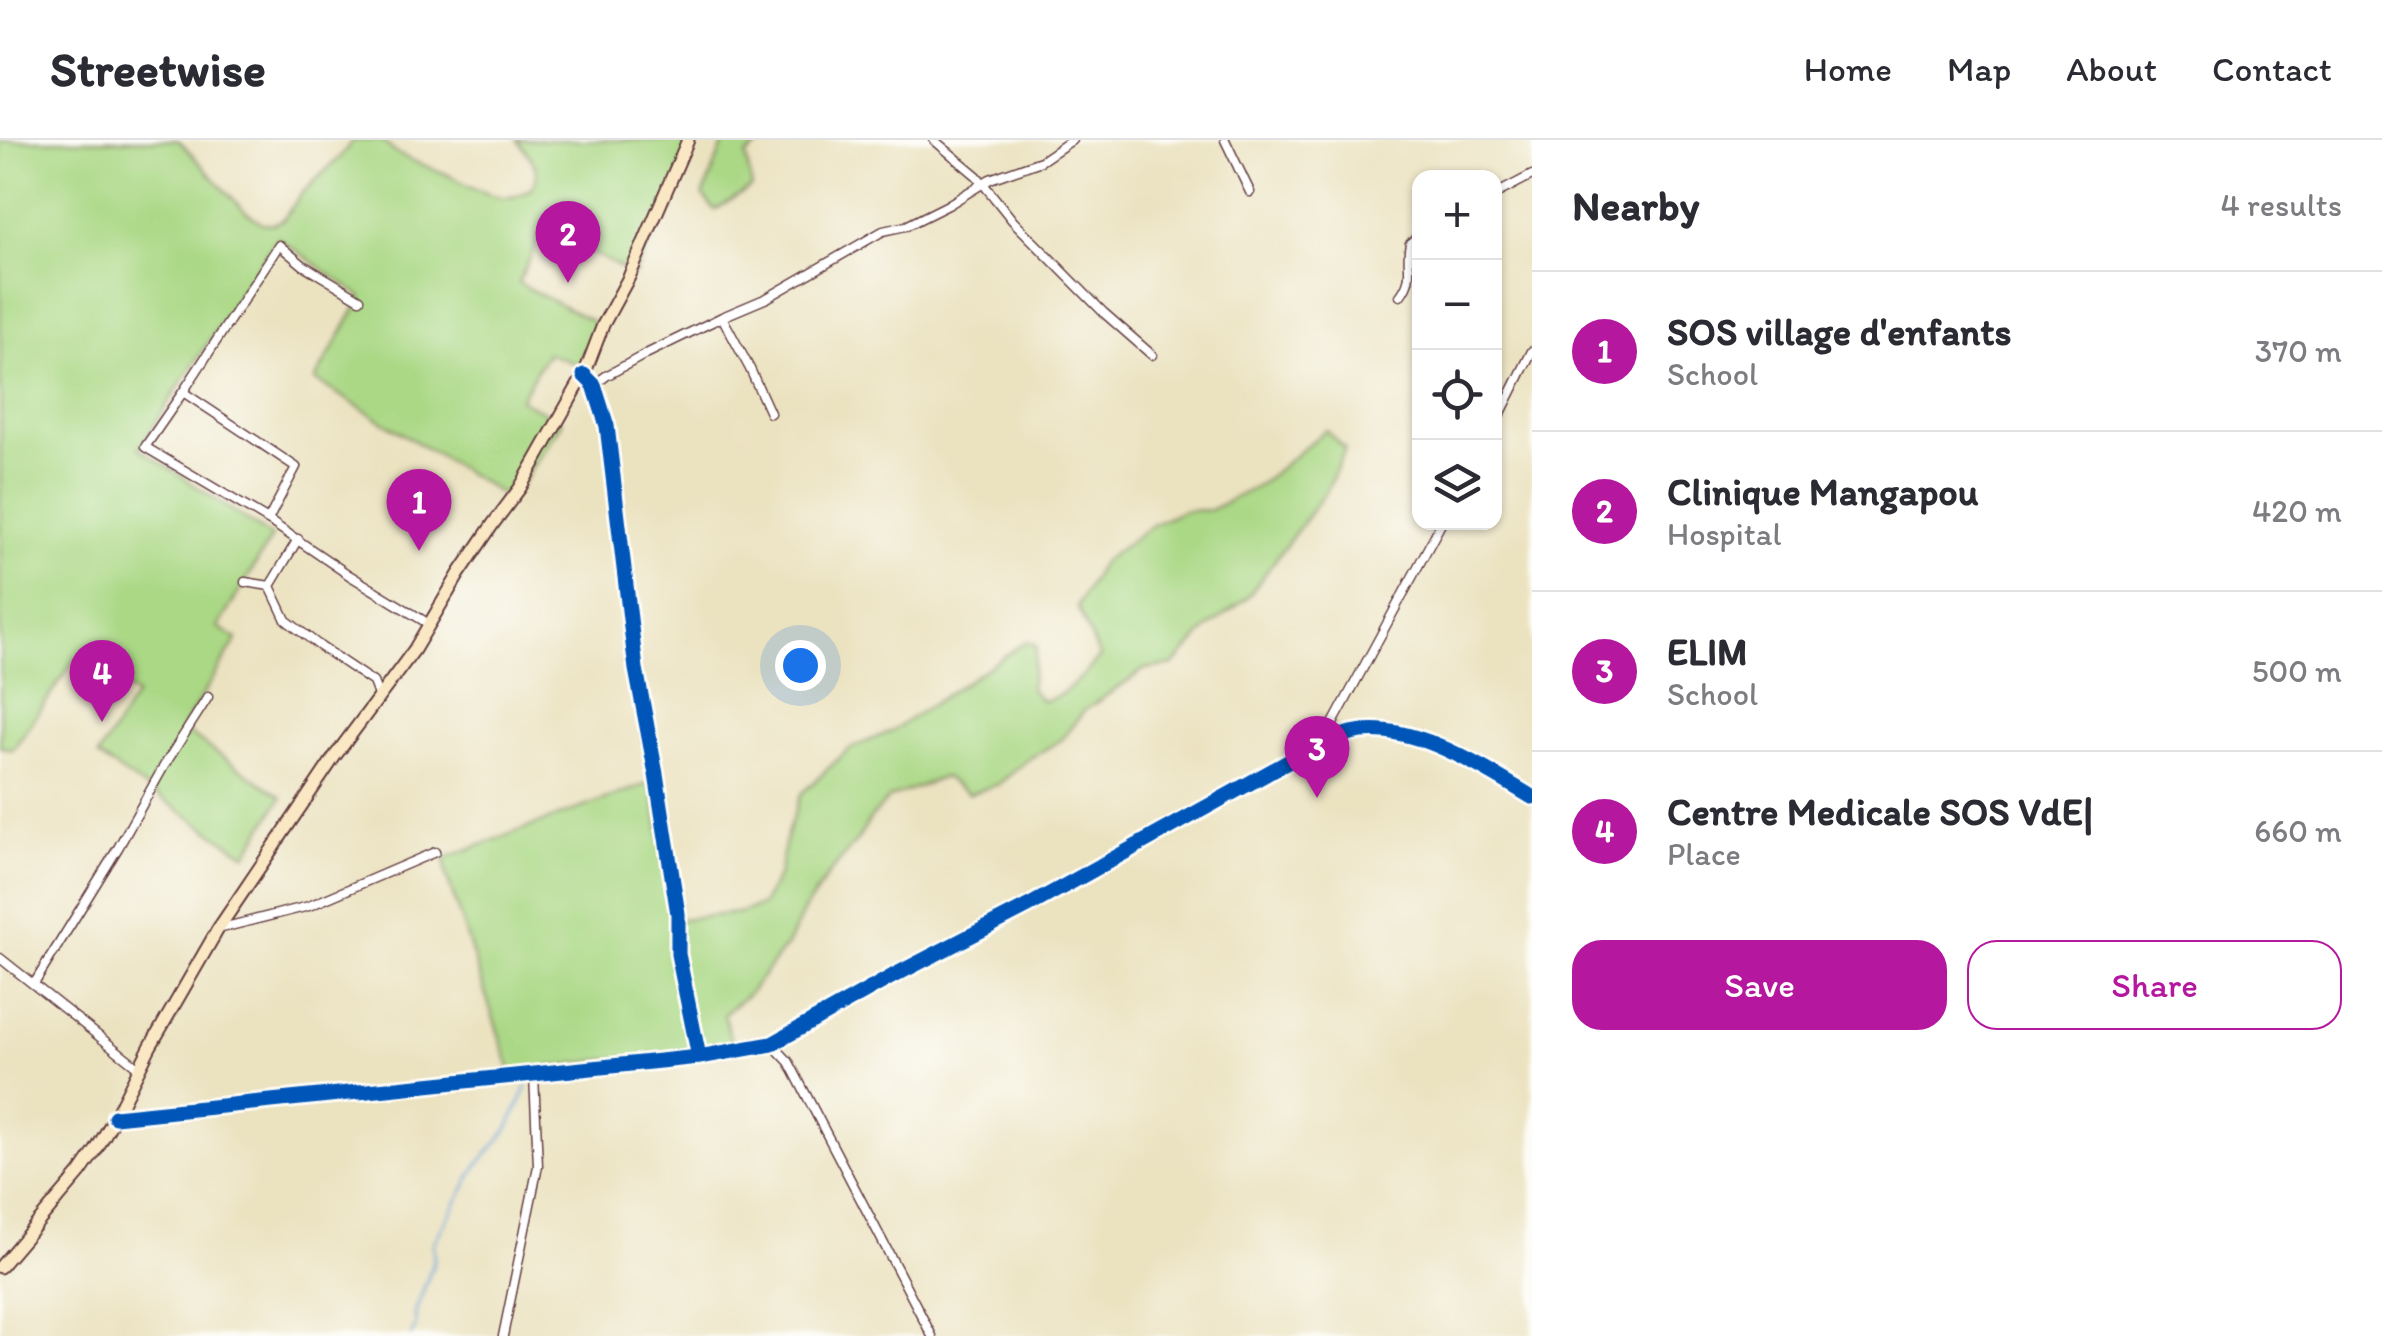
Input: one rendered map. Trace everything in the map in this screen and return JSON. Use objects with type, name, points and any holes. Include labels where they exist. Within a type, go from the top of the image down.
[{"type":"main road","points":[[0,1267],[80,1173],[116,1117],[139,1068],[218,929],[335,756],[406,662],[492,524],[520,488],[584,374],[688,140]]},
{"type":"street","points":[[934,140],[962,161],[1013,221],[1104,314],[1152,356]]},
{"type":"street","points":[[594,385],[722,317],[768,298],[884,232],[906,226],[990,179],[1040,161],[1072,140]]},
{"type":"street","points":[[1225,140],[1250,192]]},
{"type":"street","points":[[1502,191],[1532,176]]},
{"type":"street","points":[[1400,296],[1410,279],[1407,261],[1412,241]]},
{"type":"street","points":[[360,300],[279,245],[145,447],[268,520],[428,624]]},
{"type":"street","points":[[722,317],[770,414]]},
{"type":"street","points":[[1502,411],[1532,351]]},
{"type":"street","points":[[584,374],[594,385],[607,426],[636,669],[678,914],[678,954],[700,1057]]},
{"type":"street","points":[[184,392],[296,468],[268,520]]},
{"type":"street","points":[[1322,744],[1438,530]]},
{"type":"street","points":[[270,586],[298,539]]},
{"type":"street","points":[[245,582],[270,586]]},
{"type":"street","points":[[270,586],[286,620],[373,682],[378,700]]},
{"type":"street","points":[[34,984],[208,697]]},
{"type":"street","points":[[116,1117],[700,1057],[772,1044],[1322,744],[1353,732],[1398,732],[1444,749],[1532,796]]},
{"type":"street","points":[[218,929],[309,906],[435,852]]},
{"type":"street","points":[[0,958],[139,1068]]},
{"type":"street","points":[[772,1044],[789,1062],[932,1336]]},
{"type":"street","points":[[502,1336],[538,1166],[534,1074]]},
{"type":"green space","points":[[0,140],[178,140],[245,211],[262,223],[272,224],[283,220],[301,194],[353,140],[382,140],[405,158],[479,190],[506,197],[531,188],[537,175],[517,140],[695,140],[635,275],[544,229],[518,283],[596,323],[580,365],[547,353],[520,399],[562,422],[511,500],[315,380],[362,297],[277,237],[139,448],[272,537],[218,627],[237,639],[182,729],[282,797],[246,855],[98,756],[136,695],[75,659],[13,750],[0,747]]},
{"type":"green space","points":[[725,140],[766,140],[746,156],[752,187],[715,210],[703,196]]},
{"type":"green space","points":[[1326,430],[1345,449],[1327,490],[1247,598],[1210,626],[1173,665],[1145,669],[1084,711],[1061,740],[1027,760],[999,784],[969,794],[944,777],[889,798],[828,875],[787,945],[749,993],[724,1014],[732,1045],[511,1071],[446,874],[445,858],[652,782],[672,920],[738,913],[762,905],[779,874],[801,794],[849,749],[892,731],[1027,641],[1037,647],[1030,688],[1042,701],[1066,690],[1100,657],[1077,606],[1103,561],[1154,524],[1183,511],[1210,510],[1258,486]]},
{"type":"waterway","points":[[411,1336],[434,1261],[433,1244],[477,1166],[508,1129],[527,1087]]},
{"type":"cycle path","points":[[584,375],[594,385],[607,426],[636,669],[678,914],[678,954],[699,1057]]},
{"type":"cycle path","points":[[115,1117],[699,1057],[772,1044],[1322,743],[1351,733],[1374,731],[1421,739],[1469,760],[1532,797]]},
{"type":"place","name":"Clinique Mangapou","points":[[568,283]]},
{"type":"place","name":"SOS village d'enfants","points":[[419,551]]},
{"type":"place","name":"Centre Medicale SOS VdE|","points":[[102,722]]},
{"type":"place","name":"ELIM","points":[[1317,798]]}]
